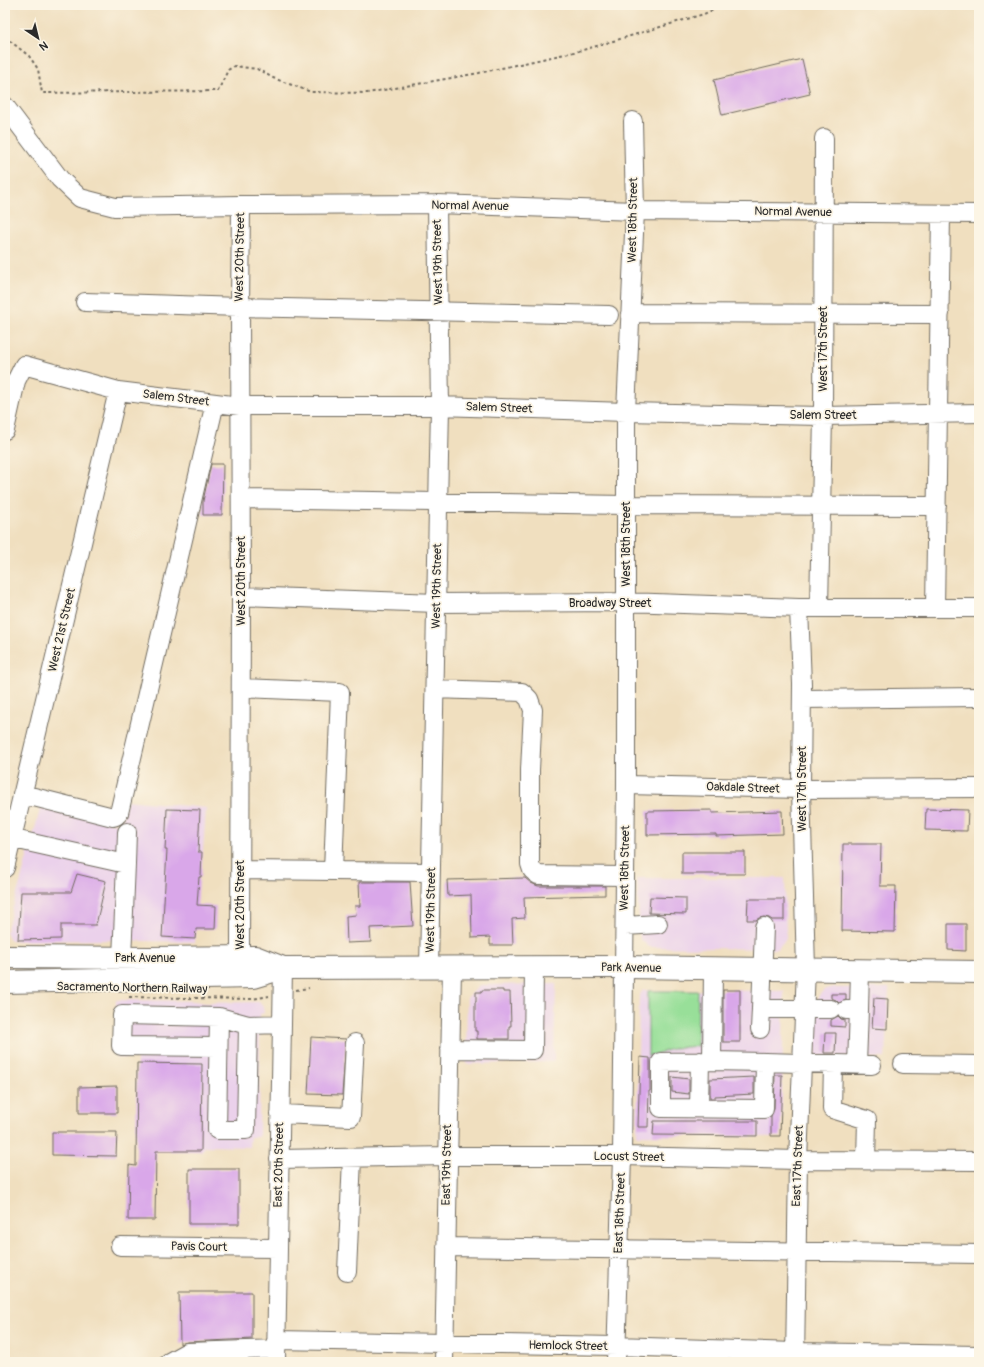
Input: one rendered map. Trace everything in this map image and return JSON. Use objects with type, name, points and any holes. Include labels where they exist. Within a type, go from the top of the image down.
[{"type":"main road","name":"Park Avenue","points":[[5,958],[255,957],[283,968]]},
{"type":"main road","name":"Park Avenue","points":[[5,982],[253,977],[283,968],[624,967],[979,972]]},
{"type":"street","name":"Normal Avenue","points":[[5,106],[60,180],[80,198],[115,207],[438,204],[635,210],[979,214]]},
{"type":"street","name":"West 18th Street","points":[[624,967],[626,785],[626,412],[635,210],[633,121]]},
{"type":"street","name":"West 17th Street","points":[[819,607],[824,138]]},
{"type":"street","name":"West 19th Street","points":[[430,968],[439,503],[440,406],[438,204]]},
{"type":"street","name":"West 20th Street","points":[[240,957],[241,205]]},
{"type":"street","points":[[935,608],[941,214]]},
{"type":"street","points":[[85,302],[609,315]]},
{"type":"street","points":[[630,313],[940,314]]},
{"type":"street","name":"Salem Street","points":[[5,430],[16,381],[24,365],[118,391],[240,406],[440,406],[822,416],[979,413]]},
{"type":"street","name":"West 21st Street","points":[[5,868],[9,837],[22,794],[118,391]]},
{"type":"street","points":[[22,794],[114,817],[119,813],[215,403]]},
{"type":"street","points":[[241,500],[626,505],[937,506]]},
{"type":"street","name":"Broadway Street","points":[[241,596],[437,603],[626,602],[800,608],[979,608]]},
{"type":"street","name":"West 17th Street","points":[[800,608],[802,699],[801,790],[806,970]]},
{"type":"street","points":[[241,688],[340,692],[333,871]]},
{"type":"street","points":[[435,689],[522,692],[529,699],[533,710],[530,770],[530,864],[534,873],[538,875],[625,876]]},
{"type":"street","points":[[802,699],[979,697]]},
{"type":"street","name":"Oakdale Street","points":[[626,785],[801,790],[979,788]]},
{"type":"street","points":[[122,958],[127,832]]},
{"type":"street","points":[[9,837],[126,864]]},
{"type":"street","points":[[240,870],[431,872]]},
{"type":"street","points":[[625,926],[658,924]]},
{"type":"street","points":[[760,1029],[764,927]]},
{"type":"street","name":"East 18th Street","points":[[616,1354],[622,1156],[624,967]]},
{"type":"street","name":"East 20th Street","points":[[276,1351],[283,968]]},
{"type":"street","name":"East 19th Street","points":[[444,1362],[452,968]]},
{"type":"street","points":[[450,1049],[532,1050],[534,968]]},
{"type":"street","points":[[699,1108],[706,1061],[713,969]]},
{"type":"street","name":"East 17th Street","points":[[795,1357],[798,1160],[806,970]]},
{"type":"street","points":[[765,1062],[764,1109],[661,1108],[661,1062],[706,1061],[765,1062],[833,1064],[864,1064],[845,1010],[860,970]]},
{"type":"street","points":[[761,1009],[845,1010]]},
{"type":"street","points":[[218,1047],[121,1046],[122,1015],[219,1017],[248,1025],[282,1024]]},
{"type":"street","points":[[219,1017],[217,1130],[246,1130],[248,1025]]},
{"type":"street","points":[[280,1114],[351,1117],[355,1043]]},
{"type":"street","points":[[833,1064],[832,1109],[867,1120],[866,1160]]},
{"type":"street","points":[[903,1064],[979,1065]]},
{"type":"street","name":"Locust Street","points":[[279,1159],[447,1156],[622,1156],[798,1160],[979,1161]]},
{"type":"street","points":[[347,1272],[352,1158]]},
{"type":"street","name":"Pavis Court","points":[[120,1246],[278,1248]]},
{"type":"street","points":[[446,1247],[979,1254]]},
{"type":"street","name":"Hemlock Street","points":[[169,1362],[187,1352],[276,1351],[444,1344],[616,1354],[795,1357],[979,1355]]},
{"type":"path","points":[[5,36],[29,56],[38,69],[42,93],[218,91],[228,70],[234,66],[257,69],[273,78],[311,92],[367,93],[479,73],[583,50],[704,14],[723,5]]},
{"type":"path","points":[[290,992],[309,988]]},
{"type":"path","name":"Sacramento Northern Railway","points":[[124,997],[260,998]]},
{"type":"shaded area","points":[[127,800],[206,808],[201,877],[199,877],[195,942],[102,940],[11,941],[6,932],[41,806],[121,825]]},
{"type":"shaded area","points":[[637,878],[785,878],[786,939],[777,949],[649,947],[640,939]]},
{"type":"shaded area","points":[[556,984],[554,1062],[466,1064],[467,998],[480,985]]},
{"type":"shaded area","points":[[830,988],[889,988],[885,1058],[816,1056],[816,1003],[819,995],[824,990]]},
{"type":"shaded area","points":[[643,990],[784,991],[781,1137],[637,1135],[639,997]]},
{"type":"shaded area","points":[[116,1000],[194,1001],[205,1003],[259,1002],[263,1007],[264,1013],[260,1014],[259,1137],[250,1137],[249,1147],[206,1146],[201,1151],[136,1150],[137,1058],[116,1058]]},
{"type":"green space","points":[[648,991],[698,991],[697,1046],[675,1048],[648,1056]]},
{"type":"building","points":[[802,59],[810,94],[722,115],[714,80]]},
{"type":"building","points":[[211,464],[223,464],[222,515],[203,515],[203,501]]},
{"type":"building","points":[[167,809],[200,810],[198,852],[202,852],[201,877],[199,877],[197,905],[216,906],[215,929],[196,929],[195,939],[162,937],[167,850],[165,850]]},
{"type":"building","points":[[926,809],[968,810],[967,831],[925,830]]},
{"type":"building","points":[[712,810],[712,813],[782,811],[783,834],[716,836],[716,834],[647,835],[647,811]]},
{"type":"building","points":[[843,844],[881,844],[880,886],[896,886],[895,932],[842,931]]},
{"type":"building","points":[[682,852],[745,852],[745,874],[682,874]]},
{"type":"building","points":[[77,874],[106,881],[96,925],[61,925],[61,939],[18,940],[21,892],[71,892]]},
{"type":"building","points":[[525,878],[538,886],[605,886],[605,895],[524,897],[525,918],[512,919],[513,945],[490,945],[490,937],[472,938],[471,895],[448,896],[447,880]]},
{"type":"building","points":[[359,882],[410,882],[413,926],[370,928],[371,942],[347,943],[346,916],[356,915],[355,906],[360,906]]},
{"type":"building","points":[[650,897],[686,898],[686,914],[649,913]]},
{"type":"building","points":[[748,899],[784,899],[784,920],[772,920],[764,917],[756,920],[747,920]]},
{"type":"building","points":[[948,924],[966,924],[966,951],[948,950]]},
{"type":"building","points":[[482,990],[503,990],[503,992],[510,992],[511,1026],[509,1026],[509,1039],[477,1039],[477,1031],[475,1031],[476,992],[482,992]]},
{"type":"building","points":[[723,990],[740,990],[740,1042],[723,1042]]},
{"type":"building","points":[[831,994],[846,994],[846,1000],[839,1003],[831,998]]},
{"type":"building","points":[[874,998],[888,999],[887,1029],[872,1028]]},
{"type":"building","points":[[838,1016],[845,1020],[845,1027],[831,1026],[831,1020]]},
{"type":"building","points":[[825,1033],[836,1033],[835,1053],[824,1053]]},
{"type":"building","points":[[311,1037],[346,1039],[342,1095],[308,1094]]},
{"type":"building","points":[[640,1057],[650,1058],[648,1127],[638,1127]]},
{"type":"building","points":[[137,1063],[202,1064],[201,1151],[156,1151],[155,1220],[128,1220],[129,1165],[136,1166]]},
{"type":"building","points":[[775,1075],[782,1075],[780,1136],[771,1136],[771,1116],[774,1109]]},
{"type":"building","points":[[672,1077],[689,1079],[689,1094],[672,1092]]},
{"type":"building","points":[[754,1077],[754,1094],[715,1096],[715,1098],[710,1098],[710,1079]]},
{"type":"building","points":[[117,1086],[117,1113],[79,1113],[79,1087]]},
{"type":"building","points":[[654,1121],[757,1121],[757,1136],[653,1135]]},
{"type":"building","points":[[52,1132],[117,1132],[116,1156],[52,1155]]},
{"type":"building","points":[[189,1169],[239,1169],[239,1224],[189,1224]]},
{"type":"building","points":[[179,1292],[252,1292],[252,1339],[187,1342],[180,1344]]}]
